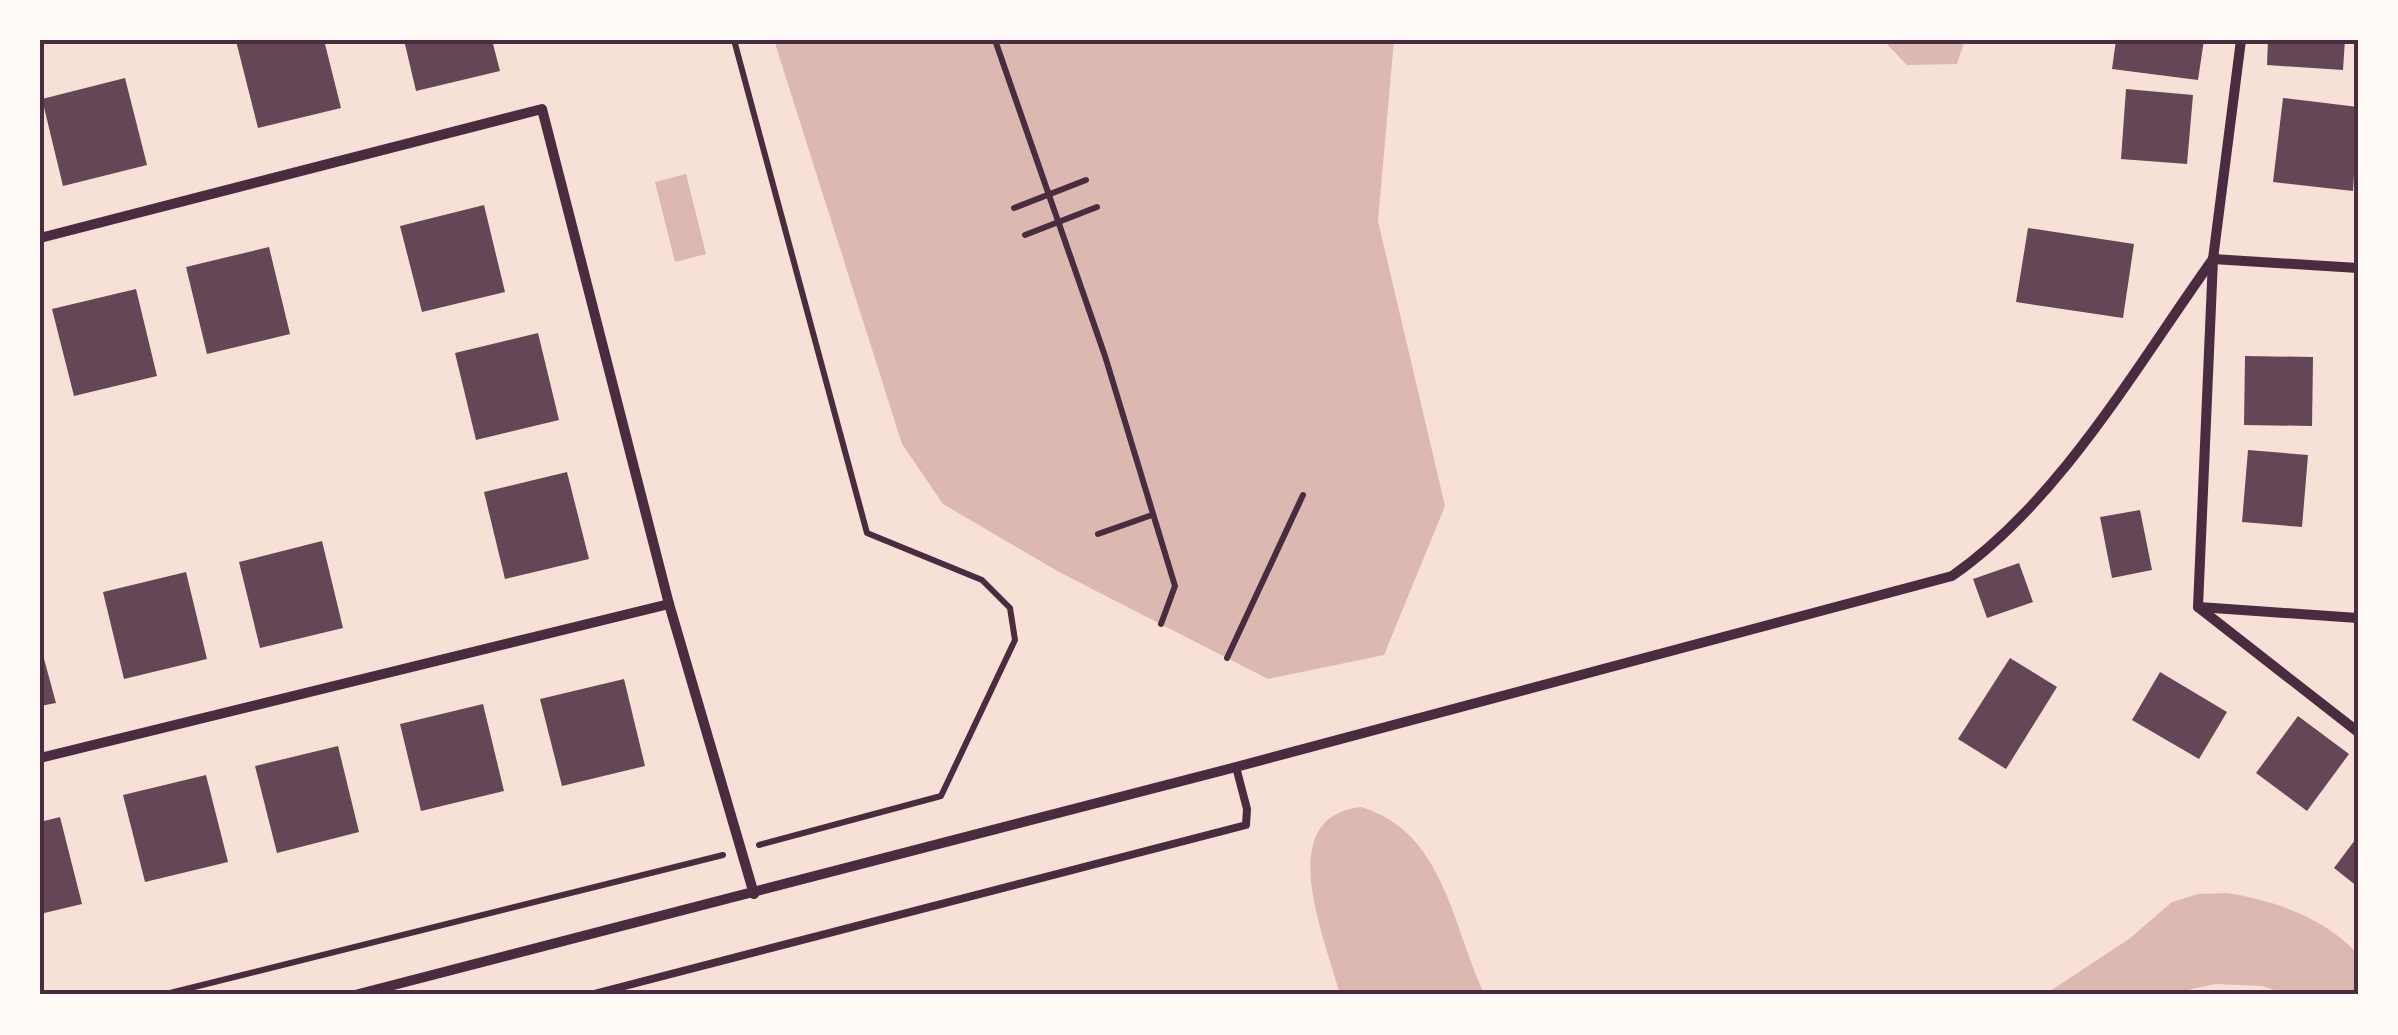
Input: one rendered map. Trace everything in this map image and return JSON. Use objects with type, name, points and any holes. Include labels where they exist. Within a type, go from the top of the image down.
[{"type":"street","points":[[2198,606],[2213,259],[2241,40]]},
{"type":"street","points":[[40,238],[542,109],[669,604],[754,894]]},
{"type":"street","points":[[2213,259],[2358,268]]},
{"type":"street","points":[[356,995],[1236,768],[1952,576],[1988,551],[2057,475],[2213,259]]},
{"type":"street","points":[[40,758],[669,604]]},
{"type":"street","points":[[2198,606],[2358,618]]},
{"type":"street","points":[[2198,606],[2358,732]]},
{"type":"lane","points":[[590,995],[1246,826],[1247,809],[1236,768]]},
{"type":"path","points":[[162,995],[941,796],[1015,640],[1010,608],[982,580],[866,533],[734,40]]},
{"type":"path","points":[[996,40],[1175,586],[1161,624]]},
{"type":"path","points":[[1014,208],[1086,180]]},
{"type":"path","points":[[1025,235],[1097,207]]},
{"type":"path","points":[[1227,658],[1304,495]]},
{"type":"path","points":[[1098,534],[1152,514]]},
{"type":"shaded area","points":[[774,40],[1394,40],[1378,221],[1445,506],[1384,655],[1268,679],[1059,572],[943,504],[902,444]]},
{"type":"shaded area","points":[[1883,40],[1965,40],[1957,64],[1907,65]]},
{"type":"shaded area","points":[[686,174],[706,254],[675,262],[655,182]]},
{"type":"shaded area","points":[[1361,807],[1389,819],[1411,837],[1428,860],[1442,885],[1485,995],[1340,995],[1317,914],[1311,857],[1318,833],[1333,816]]},
{"type":"shaded area","points":[[2227,893],[2298,913],[2330,930],[2358,954],[2358,995],[2289,995],[2262,986],[2215,984],[2165,995],[2044,995],[2129,939],[2172,902],[2198,894]]},
{"type":"building","points":[[324,40],[341,108],[258,128],[236,41]]},
{"type":"building","points":[[404,40],[492,40],[500,71],[416,91]]},
{"type":"building","points":[[2116,40],[2204,40],[2198,80],[2112,69]]},
{"type":"building","points":[[2268,40],[2345,40],[2343,70],[2267,65]]},
{"type":"building","points":[[125,78],[147,165],[63,186],[42,99]]},
{"type":"building","points":[[2126,89],[2193,95],[2187,164],[2121,159]]},
{"type":"building","points":[[2283,98],[2358,107],[2353,191],[2273,182]]},
{"type":"building","points":[[484,205],[505,292],[422,312],[400,226]]},
{"type":"building","points":[[2028,228],[2134,244],[2123,318],[2016,302]]},
{"type":"building","points":[[269,247],[290,334],[207,354],[186,267]]},
{"type":"building","points":[[136,289],[157,376],[74,396],[52,309]]},
{"type":"building","points":[[538,333],[559,420],[476,440],[455,353]]},
{"type":"building","points":[[2245,356],[2313,357],[2312,426],[2244,425]]},
{"type":"building","points":[[2248,450],[2308,455],[2302,527],[2242,522]]},
{"type":"building","points":[[567,472],[589,559],[505,579],[484,492]]},
{"type":"building","points":[[2140,510],[2152,570],[2112,578],[2100,517]]},
{"type":"building","points":[[322,541],[343,628],[260,648],[239,562]]},
{"type":"building","points":[[2019,563],[2033,602],[1987,618],[1973,579]]},
{"type":"building","points":[[186,572],[207,659],[124,679],[103,592]]},
{"type":"building","points":[[40,644],[56,703],[40,706]]},
{"type":"building","points":[[2010,658],[2057,687],[2006,769],[1958,739]]},
{"type":"building","points":[[2160,672],[2227,712],[2199,759],[2132,720]]},
{"type":"building","points":[[624,679],[645,766],[562,786],[540,699]]},
{"type":"building","points":[[483,704],[504,791],[421,811],[400,724]]},
{"type":"building","points":[[2298,716],[2349,754],[2307,811],[2256,773]]},
{"type":"building","points":[[338,746],[359,832],[277,853],[255,766]]},
{"type":"building","points":[[206,775],[228,862],[145,882],[123,795]]},
{"type":"building","points":[[60,817],[82,904],[40,914],[40,822]]},
{"type":"building","points":[[2358,836],[2358,887],[2334,868]]}]
